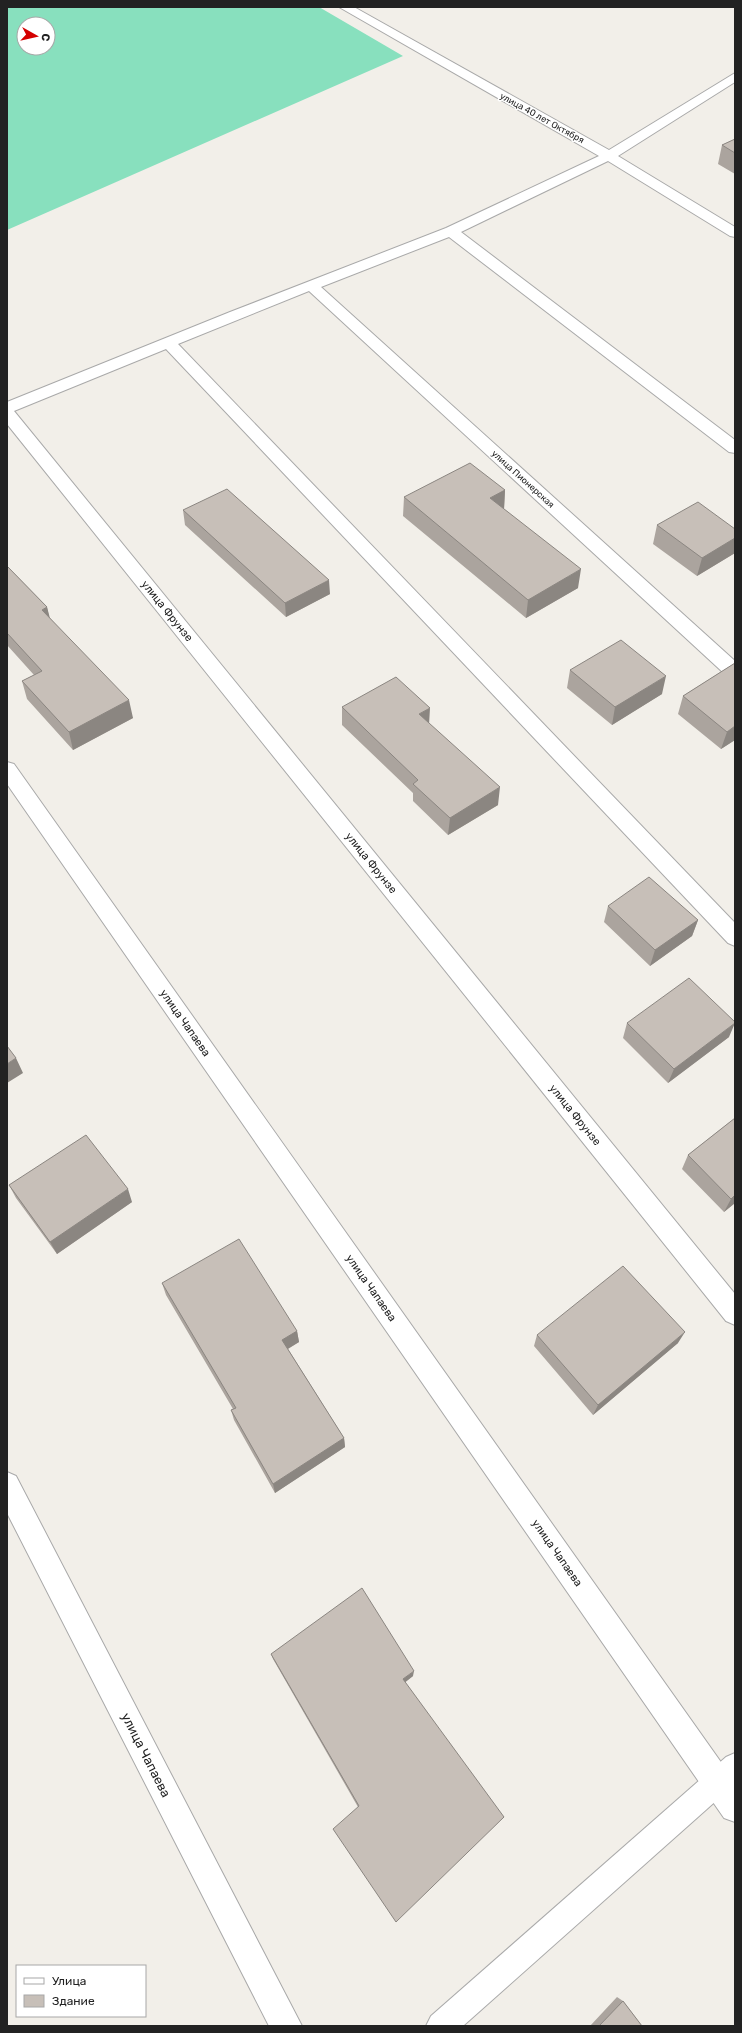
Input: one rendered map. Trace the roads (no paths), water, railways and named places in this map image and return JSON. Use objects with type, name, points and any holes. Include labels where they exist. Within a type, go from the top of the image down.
[{"type":"street","name":"улица 40 лет Октября","points":[[345,7],[609,156],[735,233]]},
{"type":"street","points":[[7,408],[168,342],[451,231],[609,156],[735,77]]},
{"type":"street","points":[[451,231],[735,448]]},
{"type":"street","name":"улица Пионерская","points":[[311,286],[735,672]]},
{"type":"street","points":[[168,342],[735,937]]},
{"type":"street","name":"улица Фрунзе","points":[[7,414],[735,1313]]},
{"type":"street","name":"улица Чапаева","points":[[7,769],[726,1774],[735,1807]]},
{"type":"street","name":"улица Чапаева","points":[[7,1485],[286,2026]]},
{"type":"lane","points":[[441,2026],[726,1774]]}]
